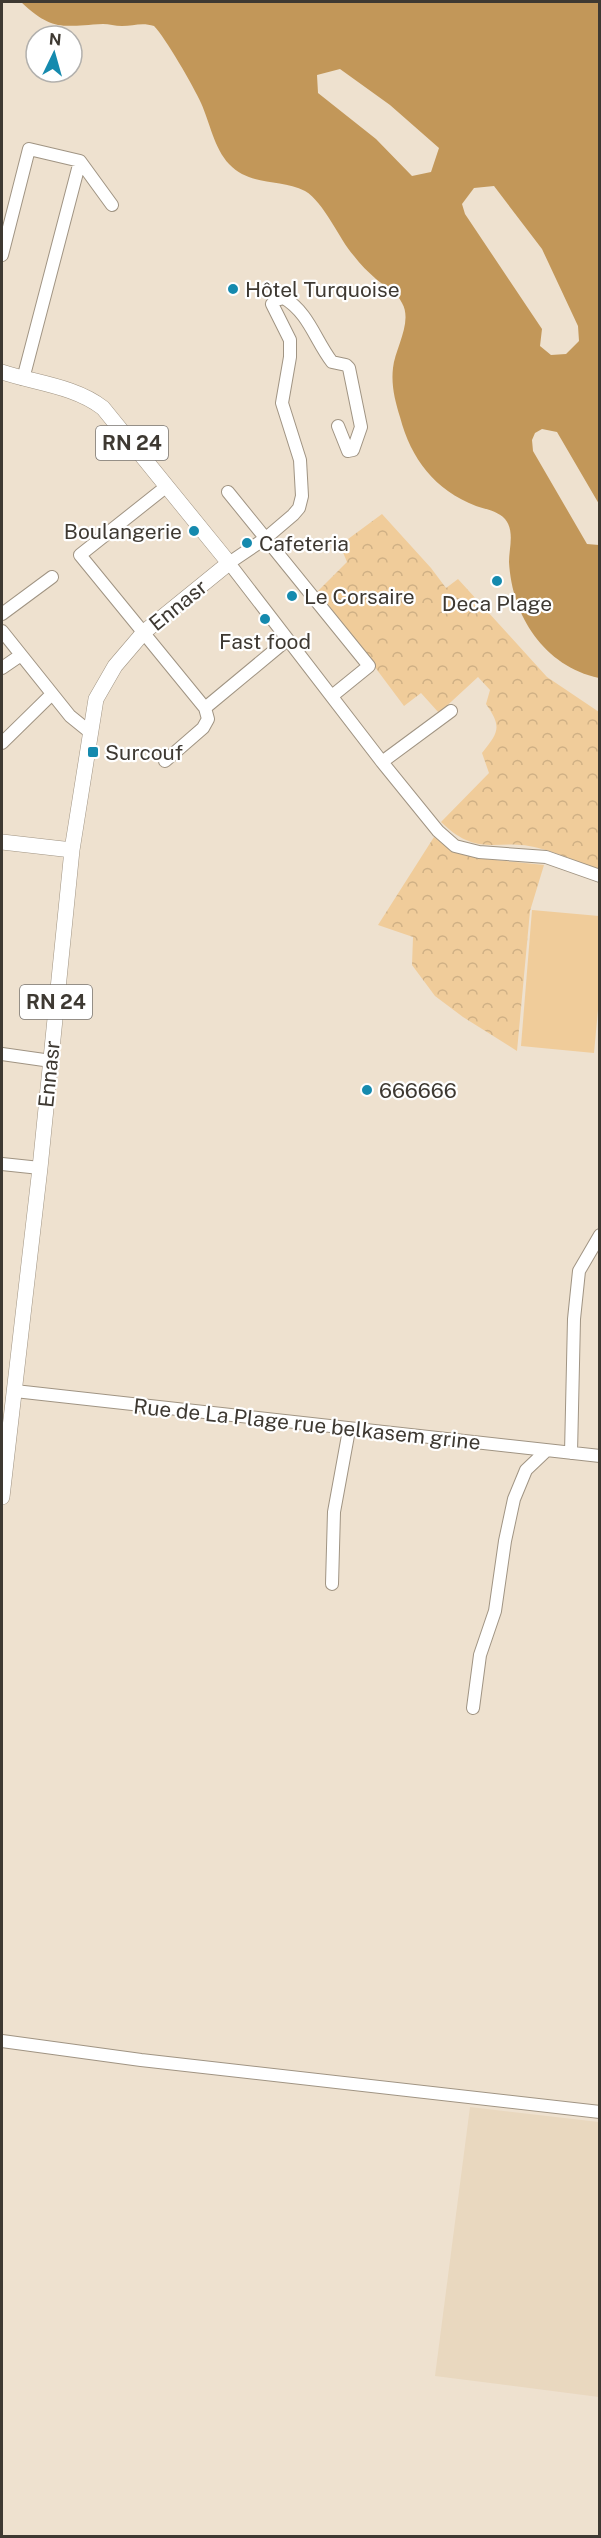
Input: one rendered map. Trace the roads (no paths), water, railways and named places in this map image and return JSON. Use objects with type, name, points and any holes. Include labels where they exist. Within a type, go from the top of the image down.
[{"type":"main road","name":"RN 24","points":[[2,372],[92,399],[103,408],[229,562]]},
{"type":"main road","name":"Ennasr","points":[[2,1497],[40,1168],[72,850],[96,699],[115,666],[144,632],[229,562]]},
{"type":"main road","points":[[2,842],[72,850]]},
{"type":"street","points":[[2,255],[29,149],[80,161],[112,205]]},
{"type":"street","points":[[23,380],[80,161]]},
{"type":"street","points":[[338,426],[348,450],[353,450],[361,427],[349,368],[346,365],[332,362],[305,317],[294,304],[284,298],[276,300],[272,304],[290,340],[290,357],[282,403],[300,460],[303,496],[299,508],[266,538],[229,562],[382,762],[438,831],[455,846],[479,852],[546,857],[600,876]]},
{"type":"street","points":[[165,761],[202,728],[208,719],[205,708],[80,555],[167,486]]},
{"type":"street","points":[[228,492],[369,666],[332,696]]},
{"type":"street","points":[[2,614],[52,577]]},
{"type":"street","points":[[2,631],[70,716],[91,733]]},
{"type":"street","points":[[205,708],[287,640]]},
{"type":"street","points":[[2,668],[21,655]]},
{"type":"street","points":[[2,743],[52,694]]},
{"type":"street","points":[[382,762],[451,711]]},
{"type":"street","points":[[2,1054],[51,1060]]},
{"type":"street","points":[[2,1164],[40,1168]]},
{"type":"street","points":[[571,1453],[574,1319],[579,1271],[600,1235]]},
{"type":"street","name":"Rue de La Plage rue belkasem grine","points":[[15,1391],[349,1430],[600,1456]]},
{"type":"street","points":[[332,1584],[334,1512],[349,1430]]},
{"type":"street","points":[[473,1708],[480,1655],[495,1611],[505,1541],[514,1499],[526,1470],[546,1451]]},
{"type":"street","points":[[2,2041],[141,2060],[600,2112]]},
{"type":"place","name":"Hôtel Turquoise","points":[[233,289]]},
{"type":"place","name":"Boulangerie","points":[[194,531]]},
{"type":"place","name":"Cafeteria","points":[[247,543]]},
{"type":"place","name":"Deca Plage","points":[[497,581]]},
{"type":"place","name":"Le Corsaire","points":[[292,596]]},
{"type":"place","name":"Fast food","points":[[265,619]]},
{"type":"place","name":"Surcouf","points":[[93,752]]},
{"type":"place","name":"666666","points":[[367,1090]]}]
